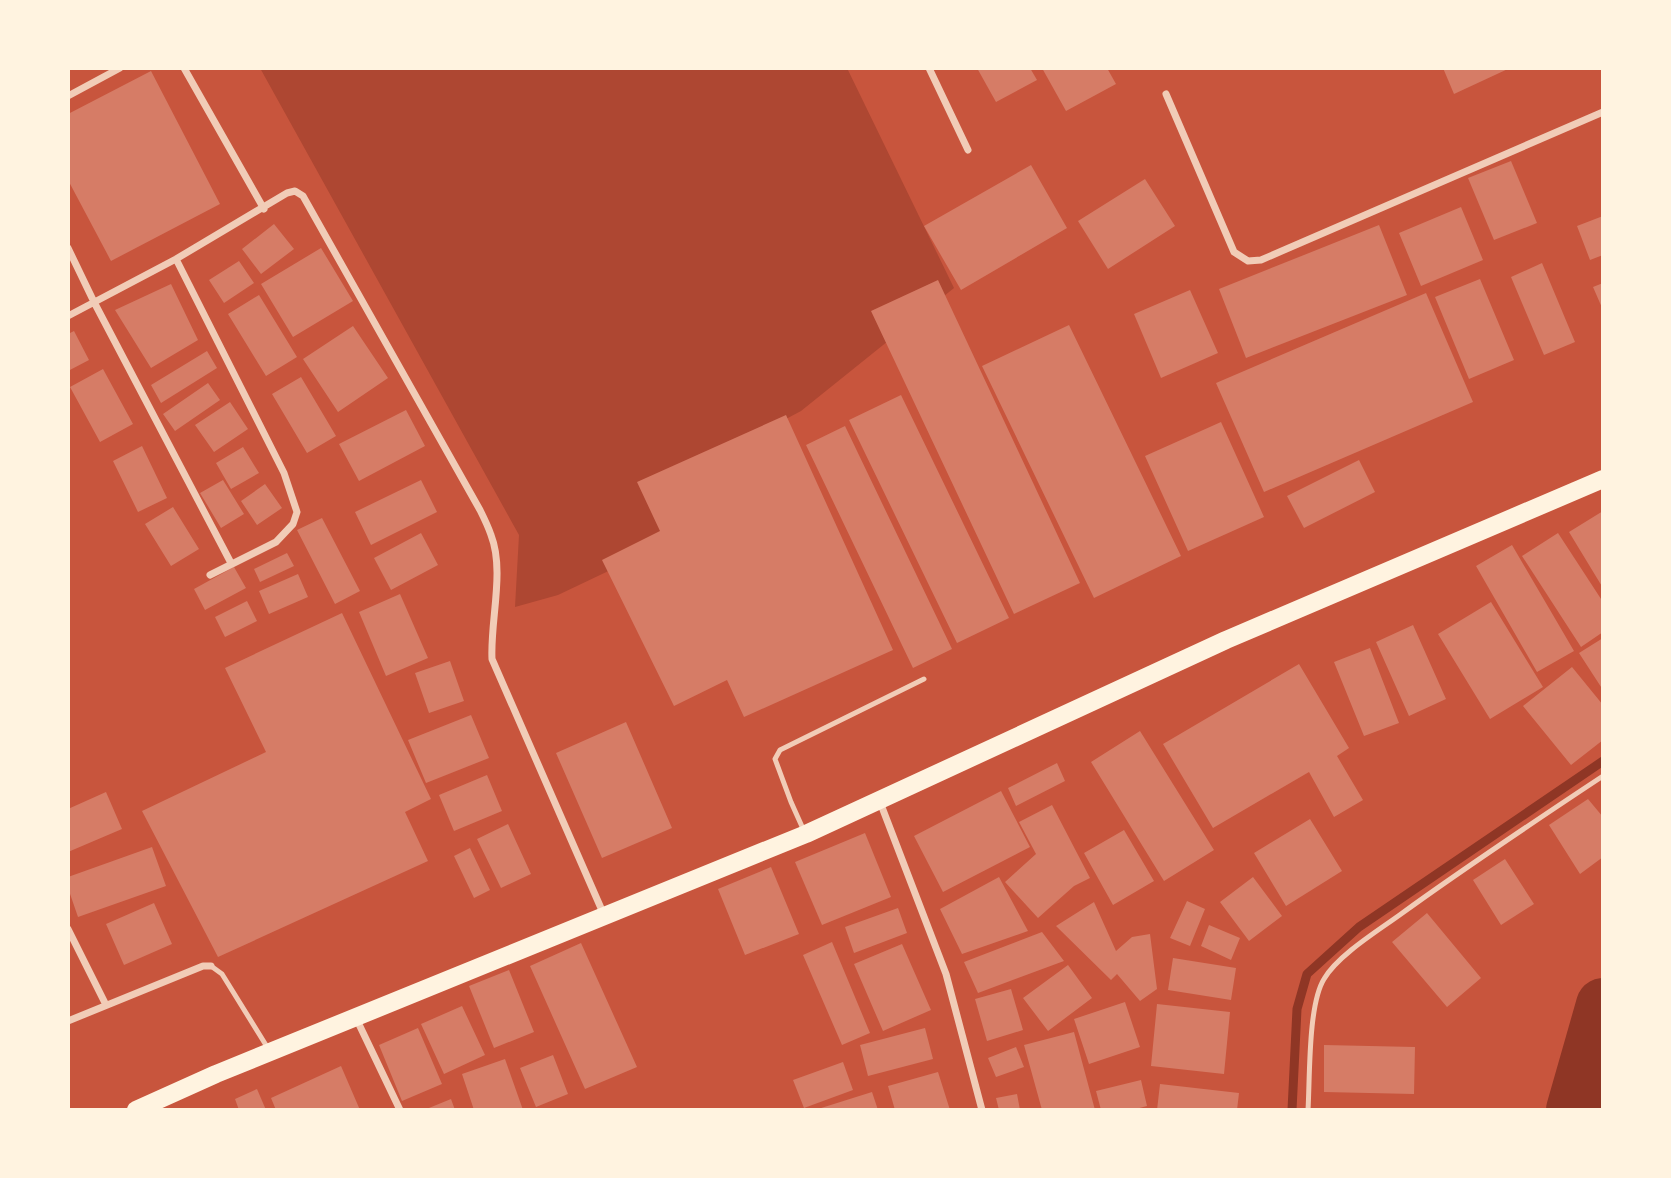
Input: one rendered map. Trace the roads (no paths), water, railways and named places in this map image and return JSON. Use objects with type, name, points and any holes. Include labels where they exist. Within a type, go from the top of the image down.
[{"type":"main road","points":[[136,1110],[270,1052],[806,834],[1226,640],[1603,479]]},
{"type":"street","points":[[68,96],[120,68]]},
{"type":"street","points":[[184,68],[264,209]]},
{"type":"street","points":[[929,68],[968,150]]},
{"type":"street","points":[[1166,94],[1234,252],[1248,261],[1261,260],[1603,112]]},
{"type":"street","points":[[68,316],[176,259],[287,193],[295,191],[303,196],[480,510],[492,537],[496,566],[492,659],[604,916]]},
{"type":"street","points":[[68,248],[232,563]]},
{"type":"street","points":[[176,259],[284,472],[297,512],[293,524],[276,542],[210,575]]},
{"type":"street","points":[[880,800],[946,974],[982,1110]]},
{"type":"street","points":[[68,929],[106,1005]]},
{"type":"street","points":[[68,1021],[203,966],[211,966]]},
{"type":"street","points":[[356,1017],[400,1110]]},
{"type":"lane","points":[[806,834],[790,802],[775,759],[780,750],[924,679]]},
{"type":"lane","points":[[1308,1110],[1314,1012],[1323,980],[1332,968],[1365,940],[1442,884],[1603,776]]},
{"type":"lane","points":[[211,966],[222,974],[270,1052]]},
{"type":"waterway","points":[[1292,1110],[1297,1009],[1307,974],[1359,927],[1603,761]]},
{"type":"waterway","points":[[1573,1110],[1603,1005]]}]
